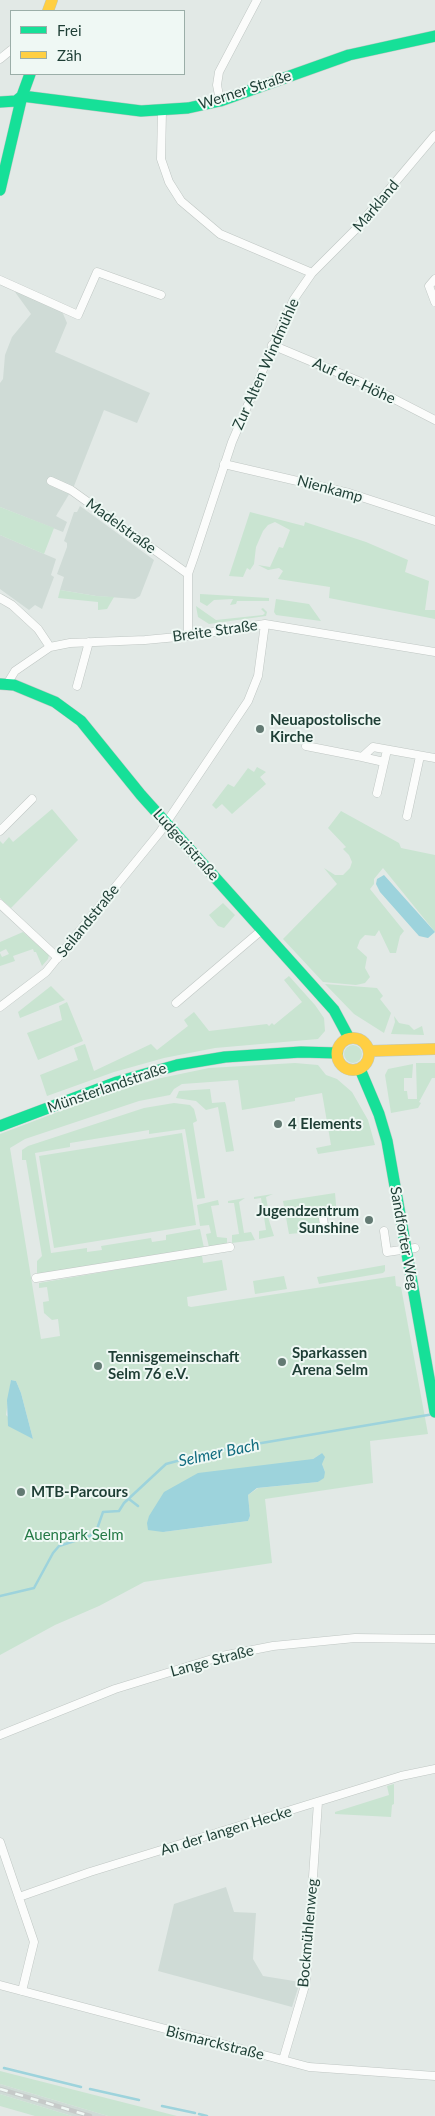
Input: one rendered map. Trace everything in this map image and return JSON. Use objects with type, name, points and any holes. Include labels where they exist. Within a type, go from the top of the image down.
[{"type":"street","points":[[220,101],[216,86],[219,72],[257,0]]},
{"type":"street","name":"Werner Straße","points":[[22,96],[122,109],[162,112],[220,101],[349,55],[435,36]]},
{"type":"street","points":[[0,59],[10,51]]},
{"type":"street","points":[[0,190],[22,96],[30,75]]},
{"type":"street","points":[[0,102],[16,101],[22,96]]},
{"type":"street","points":[[162,112],[162,159],[169,182],[182,201],[220,234],[312,273]]},
{"type":"street","name":"Markland","points":[[312,273],[355,230],[435,135]]},
{"type":"street","points":[[0,280],[78,315],[97,272],[161,295]]},
{"type":"street","name":"Zur Alten Windmühle","points":[[188,636],[188,574],[224,464],[272,345],[294,299],[312,273]]},
{"type":"street","points":[[435,279],[429,286],[435,302]]},
{"type":"street","name":"Auf der Höhe","points":[[272,345],[363,384],[435,420]]},
{"type":"street","name":"Nienkamp","points":[[224,464],[349,493],[435,521]]},
{"type":"street","name":"Madelstraße","points":[[51,481],[71,490],[188,574]]},
{"type":"street","points":[[0,598],[12,605],[38,629],[50,647]]},
{"type":"street","name":"Breite Straße","points":[[4,684],[15,671],[50,647],[70,643],[188,636],[265,624],[435,652]]},
{"type":"street","name":"Seilandstraße","points":[[0,1007],[32,985],[58,958],[166,823],[253,691],[262,658],[265,624]]},
{"type":"street","points":[[77,686],[89,642]]},
{"type":"street","name":"Ludgeristraße","points":[[4,684],[55,702],[82,721],[166,823],[334,1010],[349,1038]]},
{"type":"street","points":[[306,746],[384,762]]},
{"type":"street","points":[[362,758],[373,747],[435,758]]},
{"type":"street","points":[[377,793],[387,750]]},
{"type":"street","points":[[407,816],[420,756]]},
{"type":"street","points":[[0,831],[32,799]]},
{"type":"street","points":[[0,904],[58,958]]},
{"type":"street","points":[[176,1003],[262,929]]},
{"type":"street","points":[[354,1037],[364,1042],[370,1051],[368,1062],[360,1069],[350,1070],[342,1066],[337,1053],[340,1044],[354,1037]]},
{"type":"street","points":[[370,1051],[435,1049]]},
{"type":"street","name":"Münsterlandstraße","points":[[0,1126],[117,1082],[177,1065],[225,1057],[301,1052],[337,1053]]},
{"type":"street","name":"Sandforter Weg","points":[[360,1069],[385,1132],[410,1249],[434,1408]]},
{"type":"street","points":[[384,1231],[387,1252],[410,1249]]},
{"type":"street","points":[[36,1278],[230,1247]]},
{"type":"street","name":"Lange Straße","points":[[0,1735],[115,1689],[222,1656],[273,1646],[355,1638],[435,1639]]},
{"type":"street","name":"An der langen Hecke","points":[[19,1897],[414,1772],[435,1769]]},
{"type":"street","name":"Bockmühlenweg","points":[[283,2060],[306,1982],[318,1802]]},
{"type":"street","points":[[0,1842],[34,1942],[22,1991]]},
{"type":"street","name":"Bismarckstraße","points":[[0,1985],[310,2067],[435,2076]]},
{"type":"shaded area","points":[[17,291],[61,309],[67,323],[55,352],[150,393],[137,423],[104,410],[74,486],[56,516],[67,522],[63,532],[0,507],[0,383],[3,379],[5,355],[12,337],[31,314],[15,292]]},
{"type":"shaded area","points":[[80,506],[154,560],[140,596],[135,599],[96,596],[60,590],[64,577],[57,574],[67,547],[67,543],[64,541],[74,512],[77,512]]},
{"type":"shaded area","points":[[0,535],[56,559],[51,575],[54,577],[42,609],[35,605],[29,610],[0,589]]},
{"type":"shaded area","points":[[226,1887],[234,1912],[256,1913],[253,1959],[263,1976],[300,1982],[292,2007],[158,1971],[174,1904]]},
{"type":"shaded area","points":[[0,2084],[108,2116],[72,2116],[0,2094]]},
{"type":"green space","points":[[0,507],[54,528],[44,554],[0,535]]},
{"type":"green space","points":[[250,512],[304,526],[305,522],[366,542],[408,560],[405,572],[429,581],[425,610],[435,610],[435,619],[329,598],[330,587],[278,579],[283,571],[279,568],[268,570],[258,565],[270,567],[279,547],[283,548],[290,530],[275,522],[268,525],[263,531],[256,547],[254,564],[250,570],[247,568],[243,577],[229,576]]},
{"type":"green space","points":[[60,590],[114,597],[107,609],[98,610],[98,602],[58,598]]},
{"type":"green space","points":[[200,594],[269,598],[269,601],[237,601],[236,604],[230,605],[233,599],[214,600],[207,606],[200,602]]},
{"type":"green space","points":[[276,599],[309,604],[321,621],[276,615],[274,612]]},
{"type":"green space","points":[[196,606],[216,620],[263,615],[265,613],[261,609],[263,608],[267,612],[266,616],[209,624],[198,617]]},
{"type":"green space","points":[[257,767],[266,772],[260,777],[266,784],[232,814],[222,804],[216,809],[212,805],[228,784],[234,787],[248,768],[254,772]]},
{"type":"green space","points":[[52,809],[78,840],[11,908],[0,898],[0,841],[3,844],[9,837],[13,842]]},
{"type":"green space","points":[[341,811],[399,843],[401,848],[435,855],[435,932],[383,868],[374,879],[374,884],[370,889],[404,931],[400,936],[396,953],[390,953],[379,930],[375,936],[365,935],[360,940],[357,948],[367,957],[365,968],[370,977],[365,983],[356,985],[323,982],[283,939],[337,884],[324,868],[335,875],[343,875],[350,868],[352,862],[349,855],[343,849],[346,847],[328,828]]},
{"type":"green space","points":[[223,903],[235,915],[224,928],[218,926],[209,915]]},
{"type":"green space","points":[[23,932],[49,955],[48,959],[42,966],[33,949],[13,956],[15,961],[0,966],[0,953],[2,957],[9,954],[6,949],[0,952],[0,942]]},
{"type":"green space","points":[[289,976],[324,1018],[325,1031],[318,1039],[215,1048],[164,1058],[114,1072],[47,1096],[40,1075],[78,1060],[74,1048],[85,1044],[94,1071],[151,1044],[157,1050],[188,1026],[184,1020],[194,1012],[209,1031],[267,1024],[269,1026],[272,1023],[274,1025],[302,1002],[284,980]]},
{"type":"green space","points":[[325,984],[377,988],[383,996],[380,999],[391,1013],[384,1033],[354,1014]]},
{"type":"green space","points":[[51,986],[65,1000],[20,1018],[18,1012]]},
{"type":"green space","points":[[67,1002],[83,1041],[38,1060],[27,1033],[62,1020],[59,1006]]},
{"type":"green space","points":[[394,1016],[399,1023],[409,1025],[414,1030],[422,1026],[424,1035],[391,1034],[395,1022]]},
{"type":"green space","points":[[353,1045],[359,1048],[362,1054],[359,1060],[353,1063],[347,1060],[344,1054],[347,1048]]},
{"type":"green space","name":"Auenpark Selm","points":[[295,1063],[318,1065],[326,1075],[337,1079],[352,1092],[368,1120],[375,1145],[318,1154],[316,1148],[331,1145],[322,1093],[295,1098],[295,1101],[242,1110],[238,1080],[182,1084],[174,1089],[170,1095],[139,1101],[25,1139],[10,1148],[41,1339],[60,1336],[58,1319],[52,1320],[44,1313],[43,1302],[49,1301],[47,1287],[39,1288],[39,1283],[202,1255],[203,1263],[222,1260],[227,1290],[187,1297],[188,1306],[191,1307],[395,1276],[396,1286],[401,1287],[428,1434],[370,1441],[373,1483],[265,1499],[272,1563],[144,1582],[99,1606],[55,1625],[0,1655],[0,1134],[100,1096],[161,1078],[209,1068]],"holes":[[[11,1380],[16,1381],[21,1393],[33,1439],[6,1415]],[[322,1453],[322,1464],[325,1472],[318,1482],[258,1488],[248,1495],[250,1516],[248,1521],[163,1532]]]},
{"type":"green space","points":[[416,1063],[435,1063],[435,1078],[432,1078],[419,1102],[421,1103],[418,1108],[391,1113],[385,1075],[388,1069],[413,1064],[412,1078],[404,1078],[404,1091],[407,1091],[408,1099],[417,1099]]},
{"type":"green space","points":[[210,1089],[212,1103],[225,1102],[234,1151],[226,1152],[218,1107],[206,1110],[196,1101],[176,1098],[179,1091]]},
{"type":"green space","points":[[174,1103],[190,1105],[194,1109],[197,1121],[193,1123],[205,1198],[197,1199],[185,1129],[149,1134],[149,1130],[70,1143],[70,1147],[35,1153],[51,1253],[87,1248],[87,1252],[102,1250],[101,1246],[151,1238],[152,1242],[166,1240],[166,1235],[200,1229],[204,1248],[37,1274],[37,1261],[42,1256],[26,1160],[22,1160],[22,1150],[28,1146],[144,1108]]},
{"type":"green space","points":[[182,1133],[196,1225],[54,1248],[39,1156]]},
{"type":"green space","points":[[335,1193],[337,1216],[319,1219],[321,1231],[289,1234],[283,1201]]},
{"type":"green space","points":[[273,1194],[266,1197],[269,1214],[267,1214],[274,1236],[259,1239],[259,1231],[266,1230],[261,1198],[254,1199],[254,1197]]},
{"type":"green space","points":[[245,1198],[239,1202],[244,1233],[251,1232],[255,1240],[232,1243],[232,1235],[239,1234],[234,1203],[228,1203],[228,1201]]},
{"type":"green space","points":[[218,1200],[219,1205],[211,1206],[217,1237],[227,1238],[227,1244],[209,1247],[206,1234],[211,1233],[209,1225],[200,1226],[197,1205]]},
{"type":"green space","points":[[385,1265],[383,1273],[319,1284],[317,1277]]},
{"type":"green space","points":[[284,1276],[287,1289],[255,1294],[253,1281]]},
{"type":"green space","points":[[394,1784],[394,1804],[392,1805],[391,1817],[335,1814],[335,1812],[389,1795],[387,1786]]},
{"type":"green space","points":[[0,2071],[177,2116],[108,2116],[0,2084]]},
{"type":"green space","points":[[0,2094],[72,2116],[35,2116],[0,2106]]},
{"type":"water","points":[[384,875],[435,932],[428,938],[419,936],[380,892],[376,884],[377,879]]},
{"type":"water","points":[[11,1380],[16,1381],[21,1393],[33,1439],[8,1426],[7,1400]]},
{"type":"water","points":[[322,1453],[325,1457],[322,1464],[325,1472],[324,1478],[318,1482],[257,1488],[248,1495],[250,1516],[248,1521],[163,1532],[148,1530],[149,1516],[164,1492],[198,1473],[313,1459]]},
{"type":"waterway","name":"Selmer Bach","points":[[0,1596],[34,1588],[53,1553],[59,1546],[90,1536],[97,1529],[103,1512],[119,1511],[124,1503],[166,1464],[214,1451],[434,1414]]},
{"type":"waterway","points":[[129,1499],[138,1506]]},
{"type":"waterway","points":[[4,2068],[81,2087]]},
{"type":"waterway","points":[[90,2089],[139,2100]]},
{"type":"waterway","points":[[162,2106],[195,2113]]},
{"type":"waterway","points":[[199,2114],[207,2116]]},
{"type":"railway","points":[[0,2089],[90,2116]]},
{"type":"traffic: fast","points":[[22,96],[141,111],[188,108],[220,101],[349,55],[435,36]]},
{"type":"traffic: fast","points":[[0,190],[22,96],[30,75]]},
{"type":"traffic: fast","points":[[0,102],[16,101],[22,96]]},
{"type":"traffic: fast","points":[[0,684],[14,685],[55,702],[81,721],[141,795],[334,1010],[349,1038]]},
{"type":"traffic: fast","points":[[0,1126],[117,1082],[177,1065],[225,1057],[301,1052],[337,1053]]},
{"type":"traffic: fast","points":[[360,1069],[379,1114],[387,1141],[435,1412]]},
{"type":"traffic: slow","points":[[48,10],[52,0]]},
{"type":"traffic: slow","points":[[353,1038],[365,1042],[369,1054],[365,1066],[353,1070],[341,1066],[337,1054],[341,1042],[353,1038]]},
{"type":"traffic: slow","points":[[370,1051],[435,1049]]},
{"type":"place","name":"Neuapostolische Kirche","points":[[260,729]]},
{"type":"place","name":"4 Elements","points":[[278,1124]]},
{"type":"place","name":"Jugendzentrum Sunshine","points":[[369,1220]]},
{"type":"place","name":"Sparkassen Arena Selm","points":[[282,1362]]},
{"type":"place","name":"Tennisgemeinschaft Selm 76 e.V.","points":[[98,1366]]},
{"type":"place","name":"MTB-Parcours","points":[[21,1492]]}]
